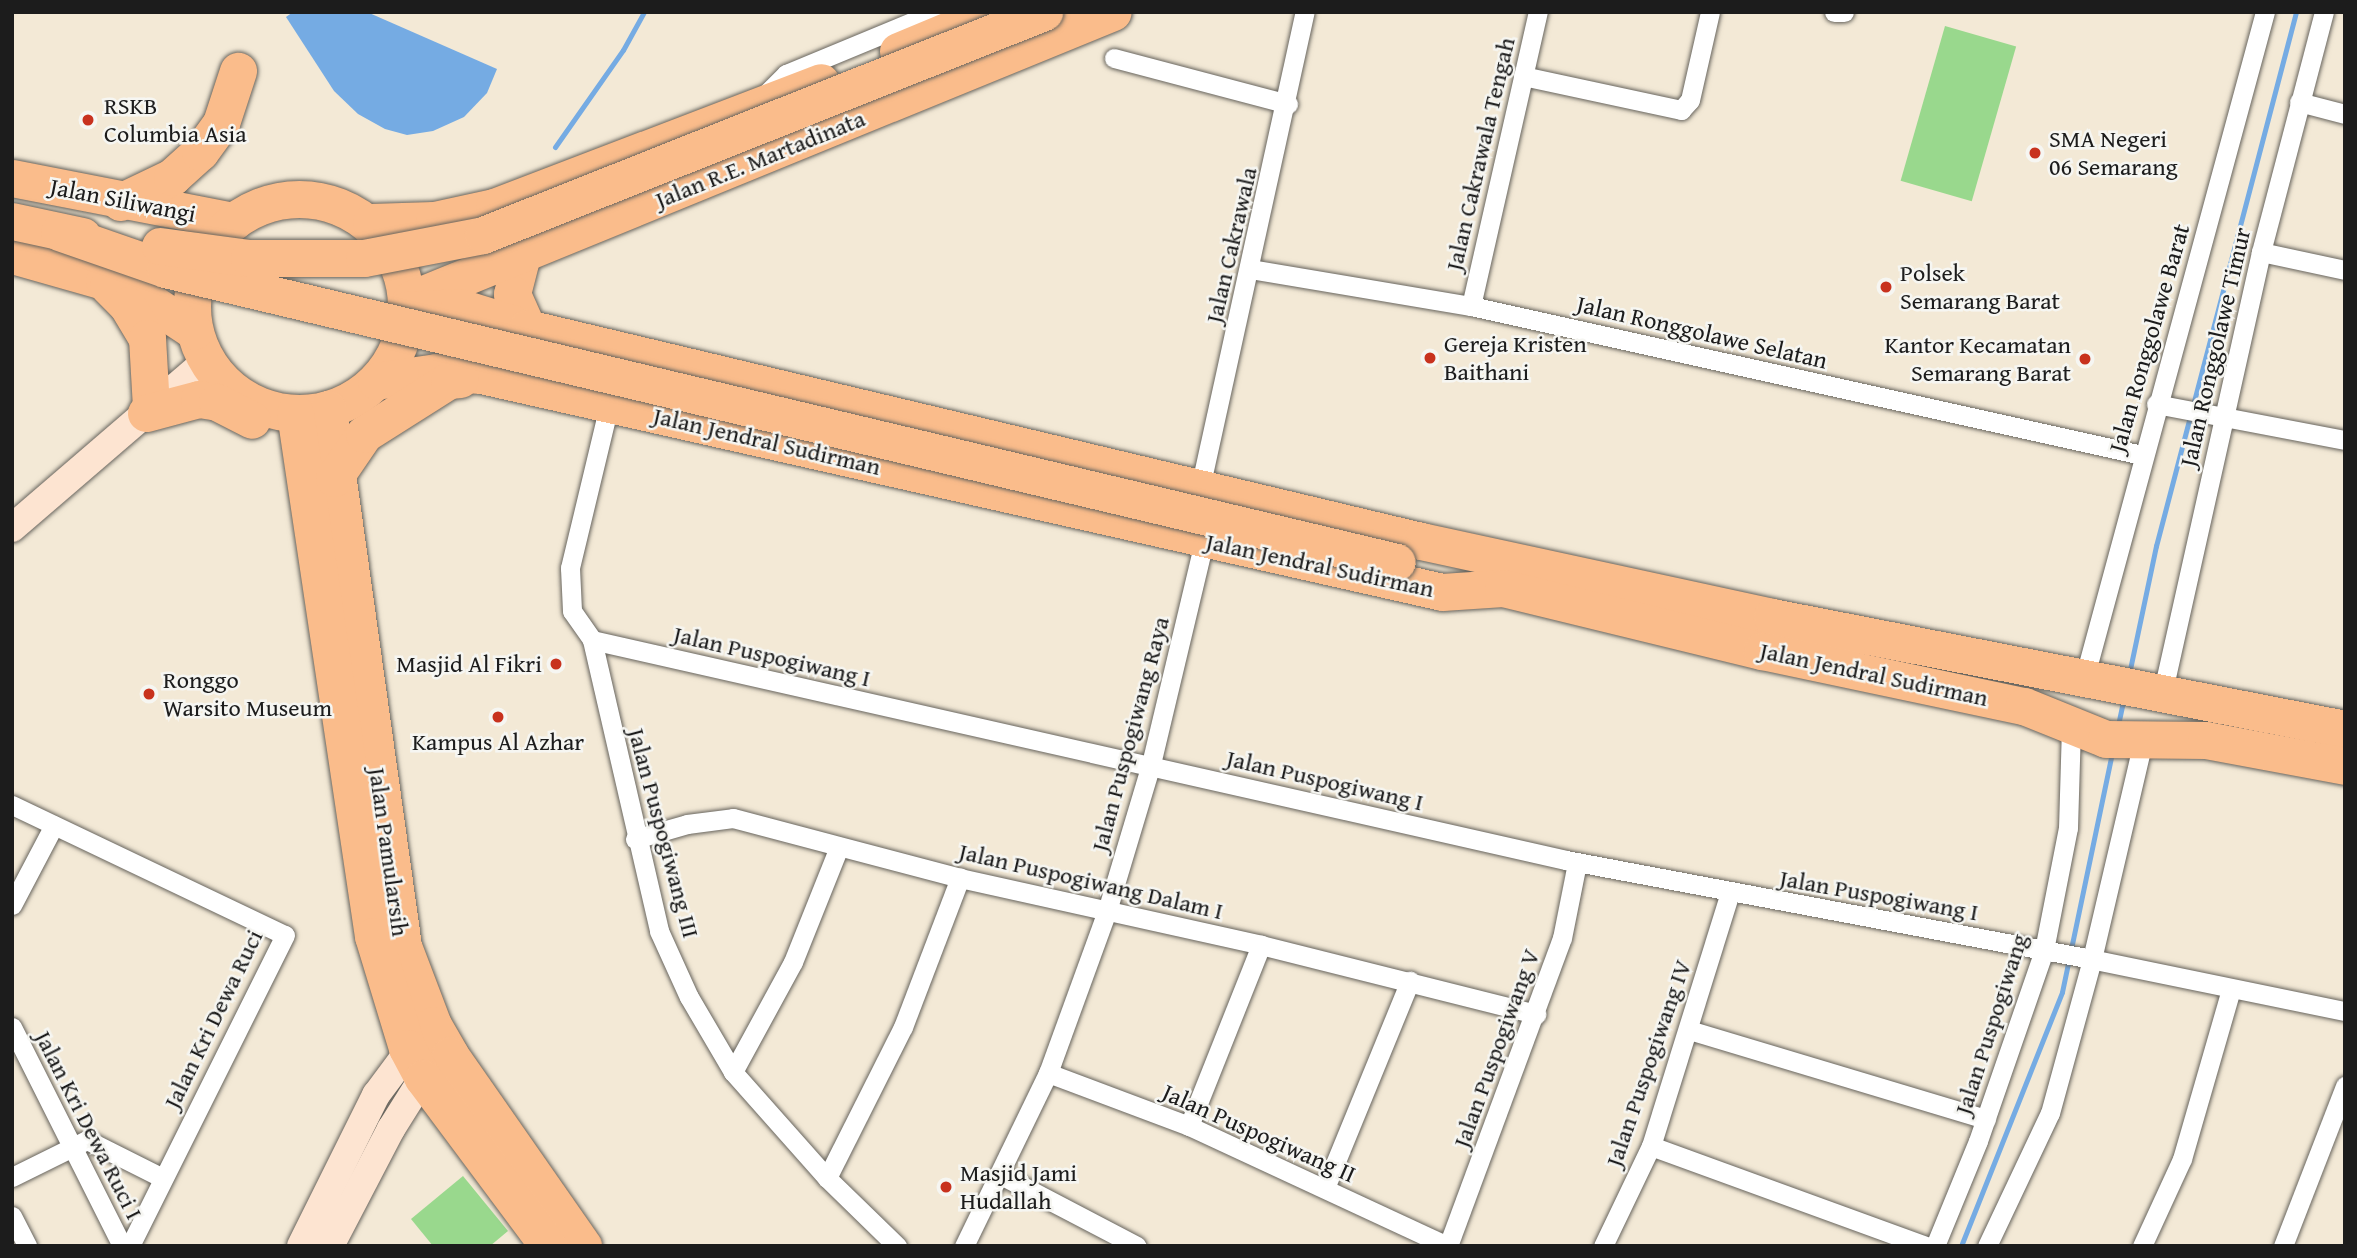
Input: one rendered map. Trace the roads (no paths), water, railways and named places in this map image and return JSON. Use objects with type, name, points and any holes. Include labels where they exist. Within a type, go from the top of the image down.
[{"type":"highway","name":"Jalan R.E. Martadinata","points":[[371,222],[434,220],[494,207],[992,12]]},
{"type":"highway","points":[[12,255],[58,250],[249,258],[364,258],[483,235],[1044,12]]},
{"type":"highway","name":"Jalan R.E. Martadinata","points":[[406,305],[1113,12]]},
{"type":"highway","points":[[120,202],[172,177],[200,152],[221,123],[238,72]]},
{"type":"highway","points":[[606,162],[600,171],[601,191],[615,204],[636,209]]},
{"type":"highway","name":"Jalan Siliwangi","points":[[12,178],[120,202],[234,220]]},
{"type":"highway","points":[[52,187],[70,206],[73,217],[74,240],[58,250]]},
{"type":"highway","points":[[12,221],[104,281],[149,301],[200,346],[230,388],[260,406],[312,411],[354,398],[376,381],[397,348],[406,305],[392,246],[371,222],[325,203],[296,199],[268,204],[234,220],[212,243],[197,270],[191,300],[200,346]]},
{"type":"highway","points":[[58,250],[165,269],[1503,588]]},
{"type":"highway","points":[[522,255],[512,294],[527,328]]},
{"type":"highway","points":[[104,281],[128,305],[147,338],[149,411],[199,399],[217,402],[277,433],[295,459],[320,484],[364,434],[449,380],[481,375]]},
{"type":"highway","name":"Jalan Jendral Sudirman","points":[[406,305],[459,307],[527,328],[1200,488],[1772,617],[2345,729]]},
{"type":"highway","name":"Jalan Jendral Sudirman","points":[[376,381],[436,372],[481,375],[1204,541],[1442,592],[1503,588],[1762,651],[2024,706],[2076,729],[2138,742],[2206,740],[2345,766]]},
{"type":"highway","name":"Jalan Pamularsih","points":[[312,411],[373,936],[428,1052],[548,1246]]},
{"type":"highway","name":"Jalan Pamularsih","points":[[428,1052],[583,1246]]},
{"type":"main road","points":[[12,528],[149,411],[200,346]]},
{"type":"main road","points":[[302,1246],[376,1095],[428,1052]]},
{"type":"main road","points":[[330,1246],[428,1052]]},
{"type":"street","name":"Jalan Cakrawala","points":[[1200,488],[1288,104],[1305,12]]},
{"type":"street","name":"Jalan Cakrawala Tengah","points":[[1471,306],[1538,12]]},
{"type":"street","points":[[1523,76],[1681,110],[1693,90],[1710,12]]},
{"type":"street","points":[[1833,12],[1843,12]]},
{"type":"street","name":"Jalan Ronggolawe Barat","points":[[2089,680],[2142,455],[2162,405],[2265,12]]},
{"type":"street","name":"Jalan Ronggolawe Timur","points":[[2152,693],[2218,415],[2324,12]]},
{"type":"street","points":[[755,105],[786,74],[927,14]]},
{"type":"street","points":[[1114,58],[1288,104]]},
{"type":"street","points":[[2299,102],[2345,114]]},
{"type":"street","points":[[2261,252],[2345,270]]},
{"type":"street","name":"Jalan Ronggolawe Selatan","points":[[1250,269],[1471,306],[2142,455]]},
{"type":"street","name":"Jalan Puspogiwang III","points":[[622,350],[570,568],[572,611],[592,640],[635,839],[659,931],[689,997],[733,1072],[827,1178],[897,1246]]},
{"type":"street","points":[[2162,405],[2345,440]]},
{"type":"street","name":"Jalan Puspogiwang Raya","points":[[964,1246],[1001,1175],[1048,1073],[1107,911],[1151,765],[1204,541]]},
{"type":"street","name":"Jalan Puspogiwang I","points":[[592,640],[1577,863],[2089,958],[2345,1011]]},
{"type":"street","name":"Jalan Puspogiwang","points":[[1935,1246],[1986,1119],[2047,950],[2068,828],[2076,729]]},
{"type":"street","points":[[1987,1246],[2050,1113],[2089,958],[2138,742]]},
{"type":"street","name":"Jalan Kri Dewa Ruci","points":[[12,805],[285,936],[161,1177],[130,1246]]},
{"type":"street","name":"Jalan Puspogiwang Dalam I","points":[[635,839],[687,824],[733,818],[960,877],[1261,945],[1536,1014]]},
{"type":"street","points":[[12,905],[54,825]]},
{"type":"street","points":[[733,1072],[793,962],[839,847]]},
{"type":"street","name":"Jalan Puspogiwang V","points":[[1447,1246],[1536,1014],[1574,895],[1577,863]]},
{"type":"street","points":[[827,1178],[903,1027],[960,877]]},
{"type":"street","name":"Jalan Puspogiwang IV","points":[[1603,1246],[1651,1146],[1730,893]]},
{"type":"street","points":[[1189,1126],[1261,945]]},
{"type":"street","points":[[1325,1188],[1410,981]]},
{"type":"street","points":[[2142,1246],[2182,1159],[2231,989]]},
{"type":"street","name":"Jalan Kri Dewa Ruci I","points":[[12,1027],[122,1246]]},
{"type":"street","points":[[1689,1030],[1986,1119]]},
{"type":"street","name":"Jalan Puspogiwang II","points":[[1048,1073],[1189,1126],[1447,1246]]},
{"type":"street","points":[[2283,1246],[2345,1086]]},
{"type":"street","points":[[12,1177],[71,1144],[93,1141],[161,1177]]},
{"type":"street","points":[[1651,1146],[1926,1246]]},
{"type":"street","points":[[1001,1175],[1137,1246]]},
{"type":"street","points":[[12,1216],[26,1246]]},
{"type":"water","points":[[293,12],[367,12],[497,69],[487,93],[464,117],[433,131],[407,135],[385,129],[358,114],[334,91],[286,17]]},
{"type":"waterway","points":[[555,147],[623,50],[644,12]]},
{"type":"waterway","points":[[2129,674],[2156,546],[2296,12]]},
{"type":"waterway","points":[[2118,725],[2124,697]]},
{"type":"waterway","points":[[1961,1246],[2062,992],[2112,752]]},
{"type":"place","name":"RSKB Columbia Asia","points":[[88,120]]},
{"type":"place","name":"SMA Negeri 06 Semarang","points":[[2035,153]]},
{"type":"place","name":"Polsek Semarang Barat","points":[[1886,287]]},
{"type":"place","name":"Gereja Kristen Baithani","points":[[1430,358]]},
{"type":"place","name":"Kantor Kecamatan Semarang Barat","points":[[2085,359]]},
{"type":"place","name":"Masjid Al Fikri","points":[[556,664]]},
{"type":"place","name":"Ronggo Warsito Museum","points":[[149,694]]},
{"type":"place","name":"Kampus Al Azhar","points":[[498,717]]},
{"type":"place","name":"Masjid Jami Hudallah","points":[[946,1187]]}]
